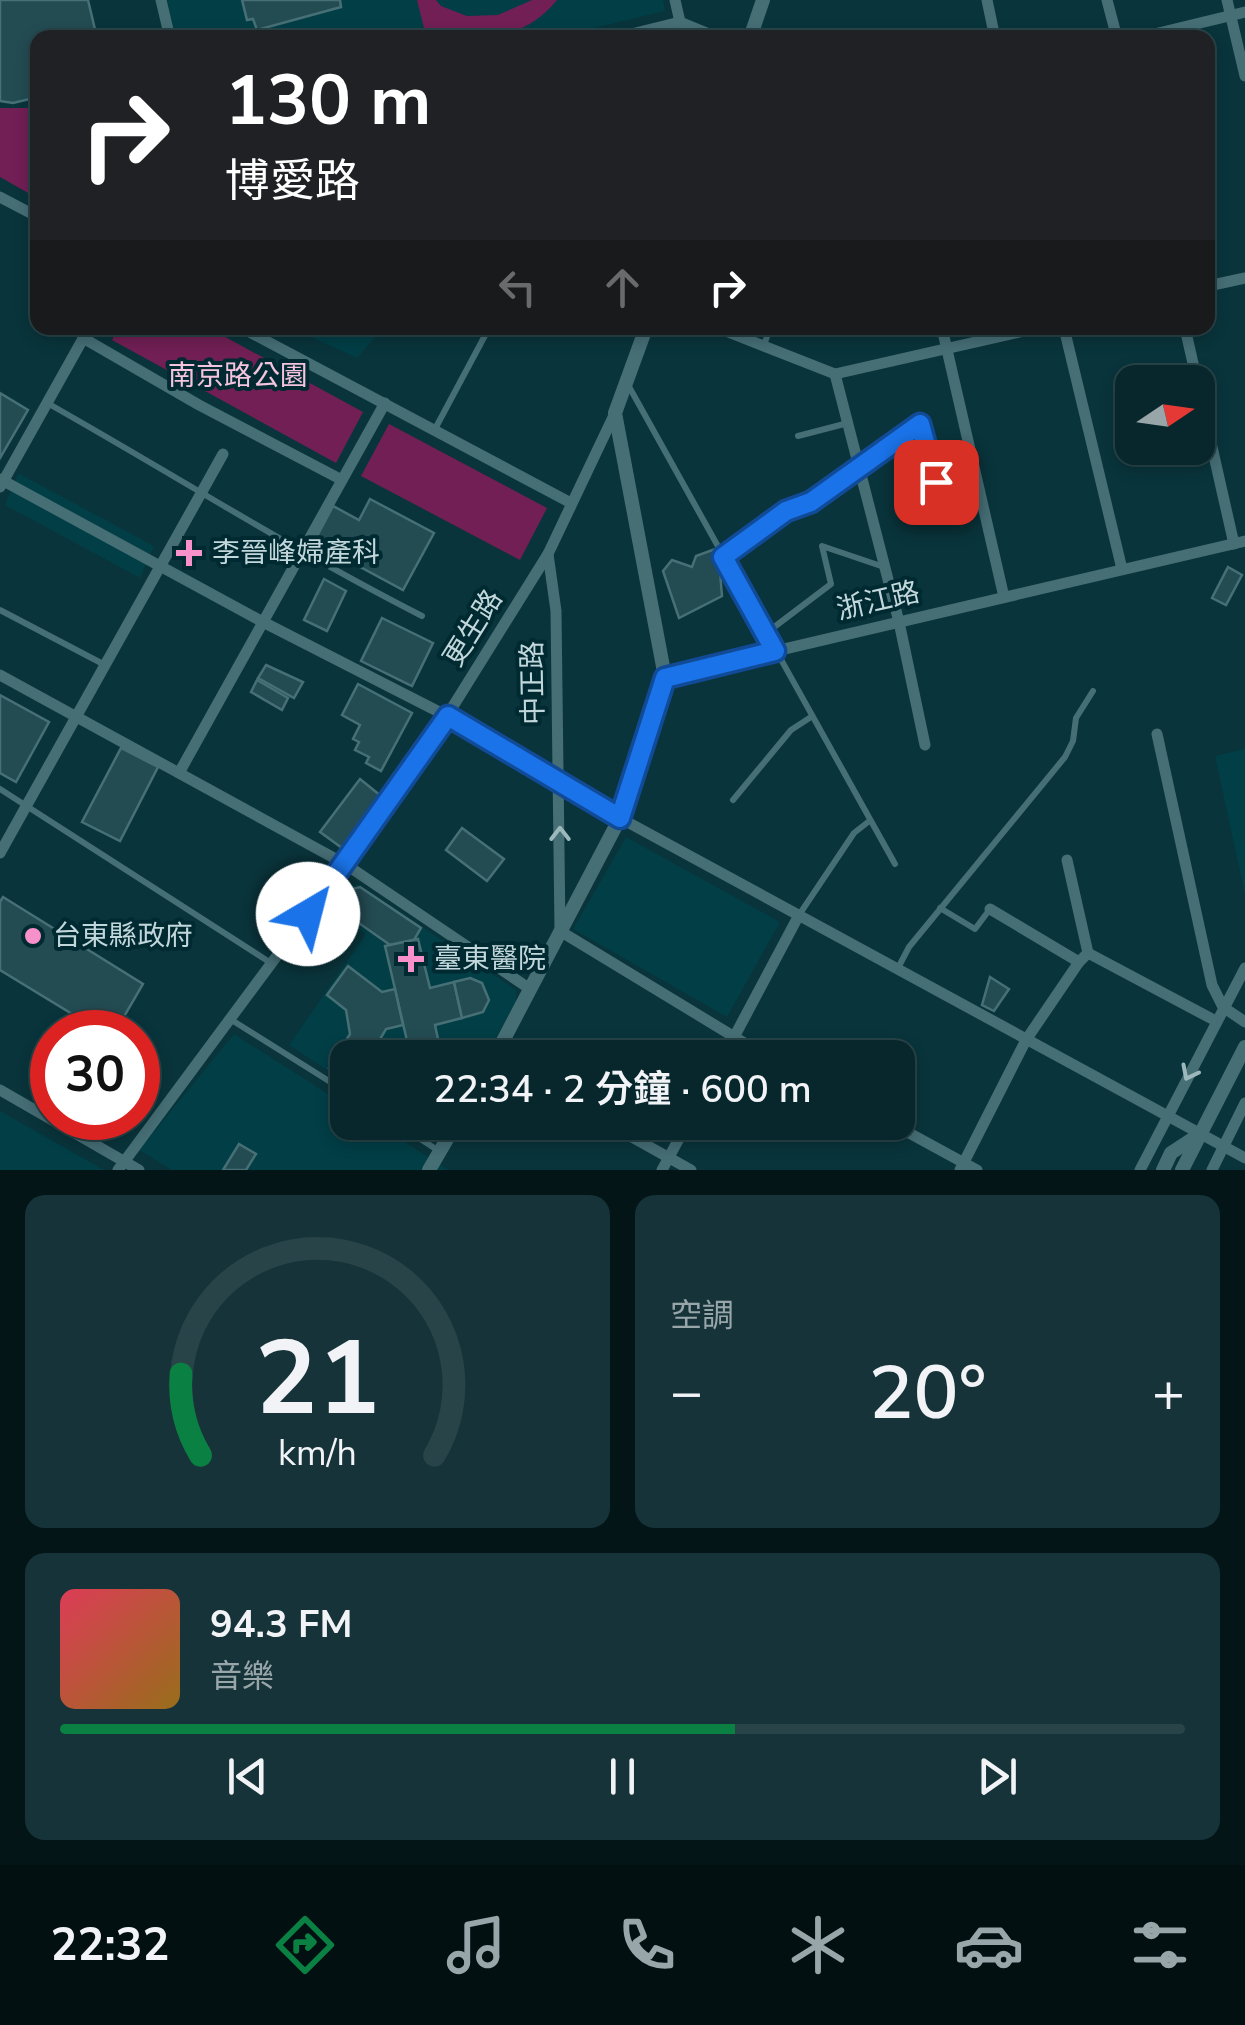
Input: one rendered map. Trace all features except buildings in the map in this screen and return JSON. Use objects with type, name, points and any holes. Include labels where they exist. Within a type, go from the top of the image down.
[{"type":"street","points":[[161,0],[168,30]]},
{"type":"street","points":[[675,0],[680,22]]},
{"type":"street","points":[[753,30],[764,0]]},
{"type":"street","points":[[988,0],[994,30]]},
{"type":"street","points":[[1107,0],[1114,30]]},
{"type":"street","points":[[1227,0],[1245,76]]},
{"type":"street","points":[[1171,30],[1245,12]]},
{"type":"street","points":[[648,30],[680,22],[700,30]]},
{"type":"street","points":[[0,197],[30,212]]},
{"type":"street","points":[[1215,284],[1245,278]]},
{"type":"street","points":[[85,335],[1,482],[448,716],[620,818],[1245,1158]]},
{"type":"street","points":[[89,335],[198,405],[342,480]]},
{"type":"street","points":[[255,335],[572,502]]},
{"type":"street","name":"更生路","points":[[120,1165],[345,864],[448,716],[548,554],[615,413],[643,335]]},
{"type":"street","points":[[736,335],[836,374],[992,335]]},
{"type":"street","points":[[944,335],[1004,597]]},
{"type":"street","points":[[1066,335],[1122,569]]},
{"type":"street","points":[[1188,335],[1240,542]]},
{"type":"street","points":[[836,374],[899,622],[925,746]]},
{"type":"street","points":[[179,773],[385,403]]},
{"type":"street","points":[[615,413],[665,678],[620,818]]},
{"type":"street","points":[[0,853],[223,454]]},
{"type":"street","name":"浙江路","points":[[665,678],[1240,542]]},
{"type":"street","name":"中正路","points":[[548,554],[556,611],[560,931]]},
{"type":"street","points":[[0,675],[345,864],[530,989]]},
{"type":"street","points":[[1156,734],[1212,985],[1223,1007],[1245,1022]]},
{"type":"street","name":"中正路","points":[[503,1040],[620,818]]},
{"type":"street","points":[[962,1166],[1026,1040],[1084,957],[1067,860]]},
{"type":"street","points":[[990,909],[1216,1021]]},
{"type":"street","points":[[733,1038],[799,915]]},
{"type":"street","points":[[560,931],[737,1040]]},
{"type":"street","points":[[1140,1170],[1245,968]]},
{"type":"street","points":[[1182,1170],[1245,1047]]},
{"type":"street","points":[[2,1096],[120,1165],[139,1170]]},
{"type":"street","points":[[1212,1170],[1245,1103]]},
{"type":"street","points":[[1162,1170],[1171,1153],[1201,1134]]},
{"type":"street","points":[[915,1137],[962,1166],[977,1170]]},
{"type":"street","points":[[430,1170],[447,1140]]},
{"type":"street","points":[[631,1140],[666,1164],[691,1170]]},
{"type":"street","points":[[666,1164],[679,1140]]},
{"type":"lane","points":[[434,429],[486,335]]},
{"type":"lane","points":[[764,346],[768,335]]},
{"type":"lane","points":[[626,382],[894,864]]},
{"type":"lane","points":[[48,403],[202,490],[323,566],[422,616]]},
{"type":"lane","points":[[798,436],[848,423]]},
{"type":"lane","points":[[723,557],[786,511],[811,502],[860,469],[920,424],[936,482]]},
{"type":"lane","points":[[766,634],[830,584],[822,546],[885,567]]},
{"type":"lane","points":[[0,610],[105,666]]},
{"type":"lane","points":[[897,969],[909,947],[1065,757],[1073,741],[1076,718],[1093,691]]},
{"type":"lane","points":[[733,800],[791,730],[811,717]]},
{"type":"lane","points":[[0,789],[271,963]]},
{"type":"lane","points":[[799,915],[854,834],[868,822]]},
{"type":"lane","points":[[940,908],[975,929],[990,909]]},
{"type":"lane","points":[[228,1018],[330,1082]]},
{"type":"lane","points":[[422,1140],[440,1152]]},
{"type":"shaded area","points":[[167,0],[663,0],[665,11],[586,30],[174,30]]},
{"type":"shaded area","points":[[307,335],[377,335],[357,358]]},
{"type":"shaded area","points":[[18,473],[154,546],[140,578],[5,505]]},
{"type":"shaded area","points":[[1245,749],[1245,895],[1215,756]]},
{"type":"shaded area","points":[[626,837],[780,922],[727,1017],[573,929]]},
{"type":"shaded area","name":"臺東醫院","points":[[358,884],[516,990],[516,1002],[495,1040],[330,1040],[330,1072],[289,1045],[366,934],[333,910],[349,886]]},
{"type":"shaded area","points":[[234,1034],[330,1095],[330,1140],[401,1140],[449,1170],[172,1170],[139,1150],[147,1140],[160,1140],[160,1124]]},
{"type":"shaded area","points":[[0,1111],[30,1128],[30,1140],[51,1140],[104,1170],[0,1170]]},
{"type":"green space","points":[[417,0],[436,0],[441,6],[467,16],[498,15],[532,0],[557,0],[517,30],[424,30]]},
{"type":"green space","points":[[0,108],[30,108],[30,194],[0,177]]},
{"type":"green space","name":"南京路公園","points":[[115,335],[222,335],[363,412],[336,463],[112,340]]},
{"type":"green space","points":[[389,424],[547,508],[520,560],[361,476]]},
{"type":"place","name":"李晉峰婦產科","points":[[189,553]]},
{"type":"place","name":"台東縣政府","points":[[33,936]]},
{"type":"place","name":"臺東醫院","points":[[411,959]]},
{"type":"route","points":[[308,914],[448,716],[620,818],[665,678],[775,651],[723,557],[786,511],[811,502],[860,469],[920,424],[936,482]]}]
